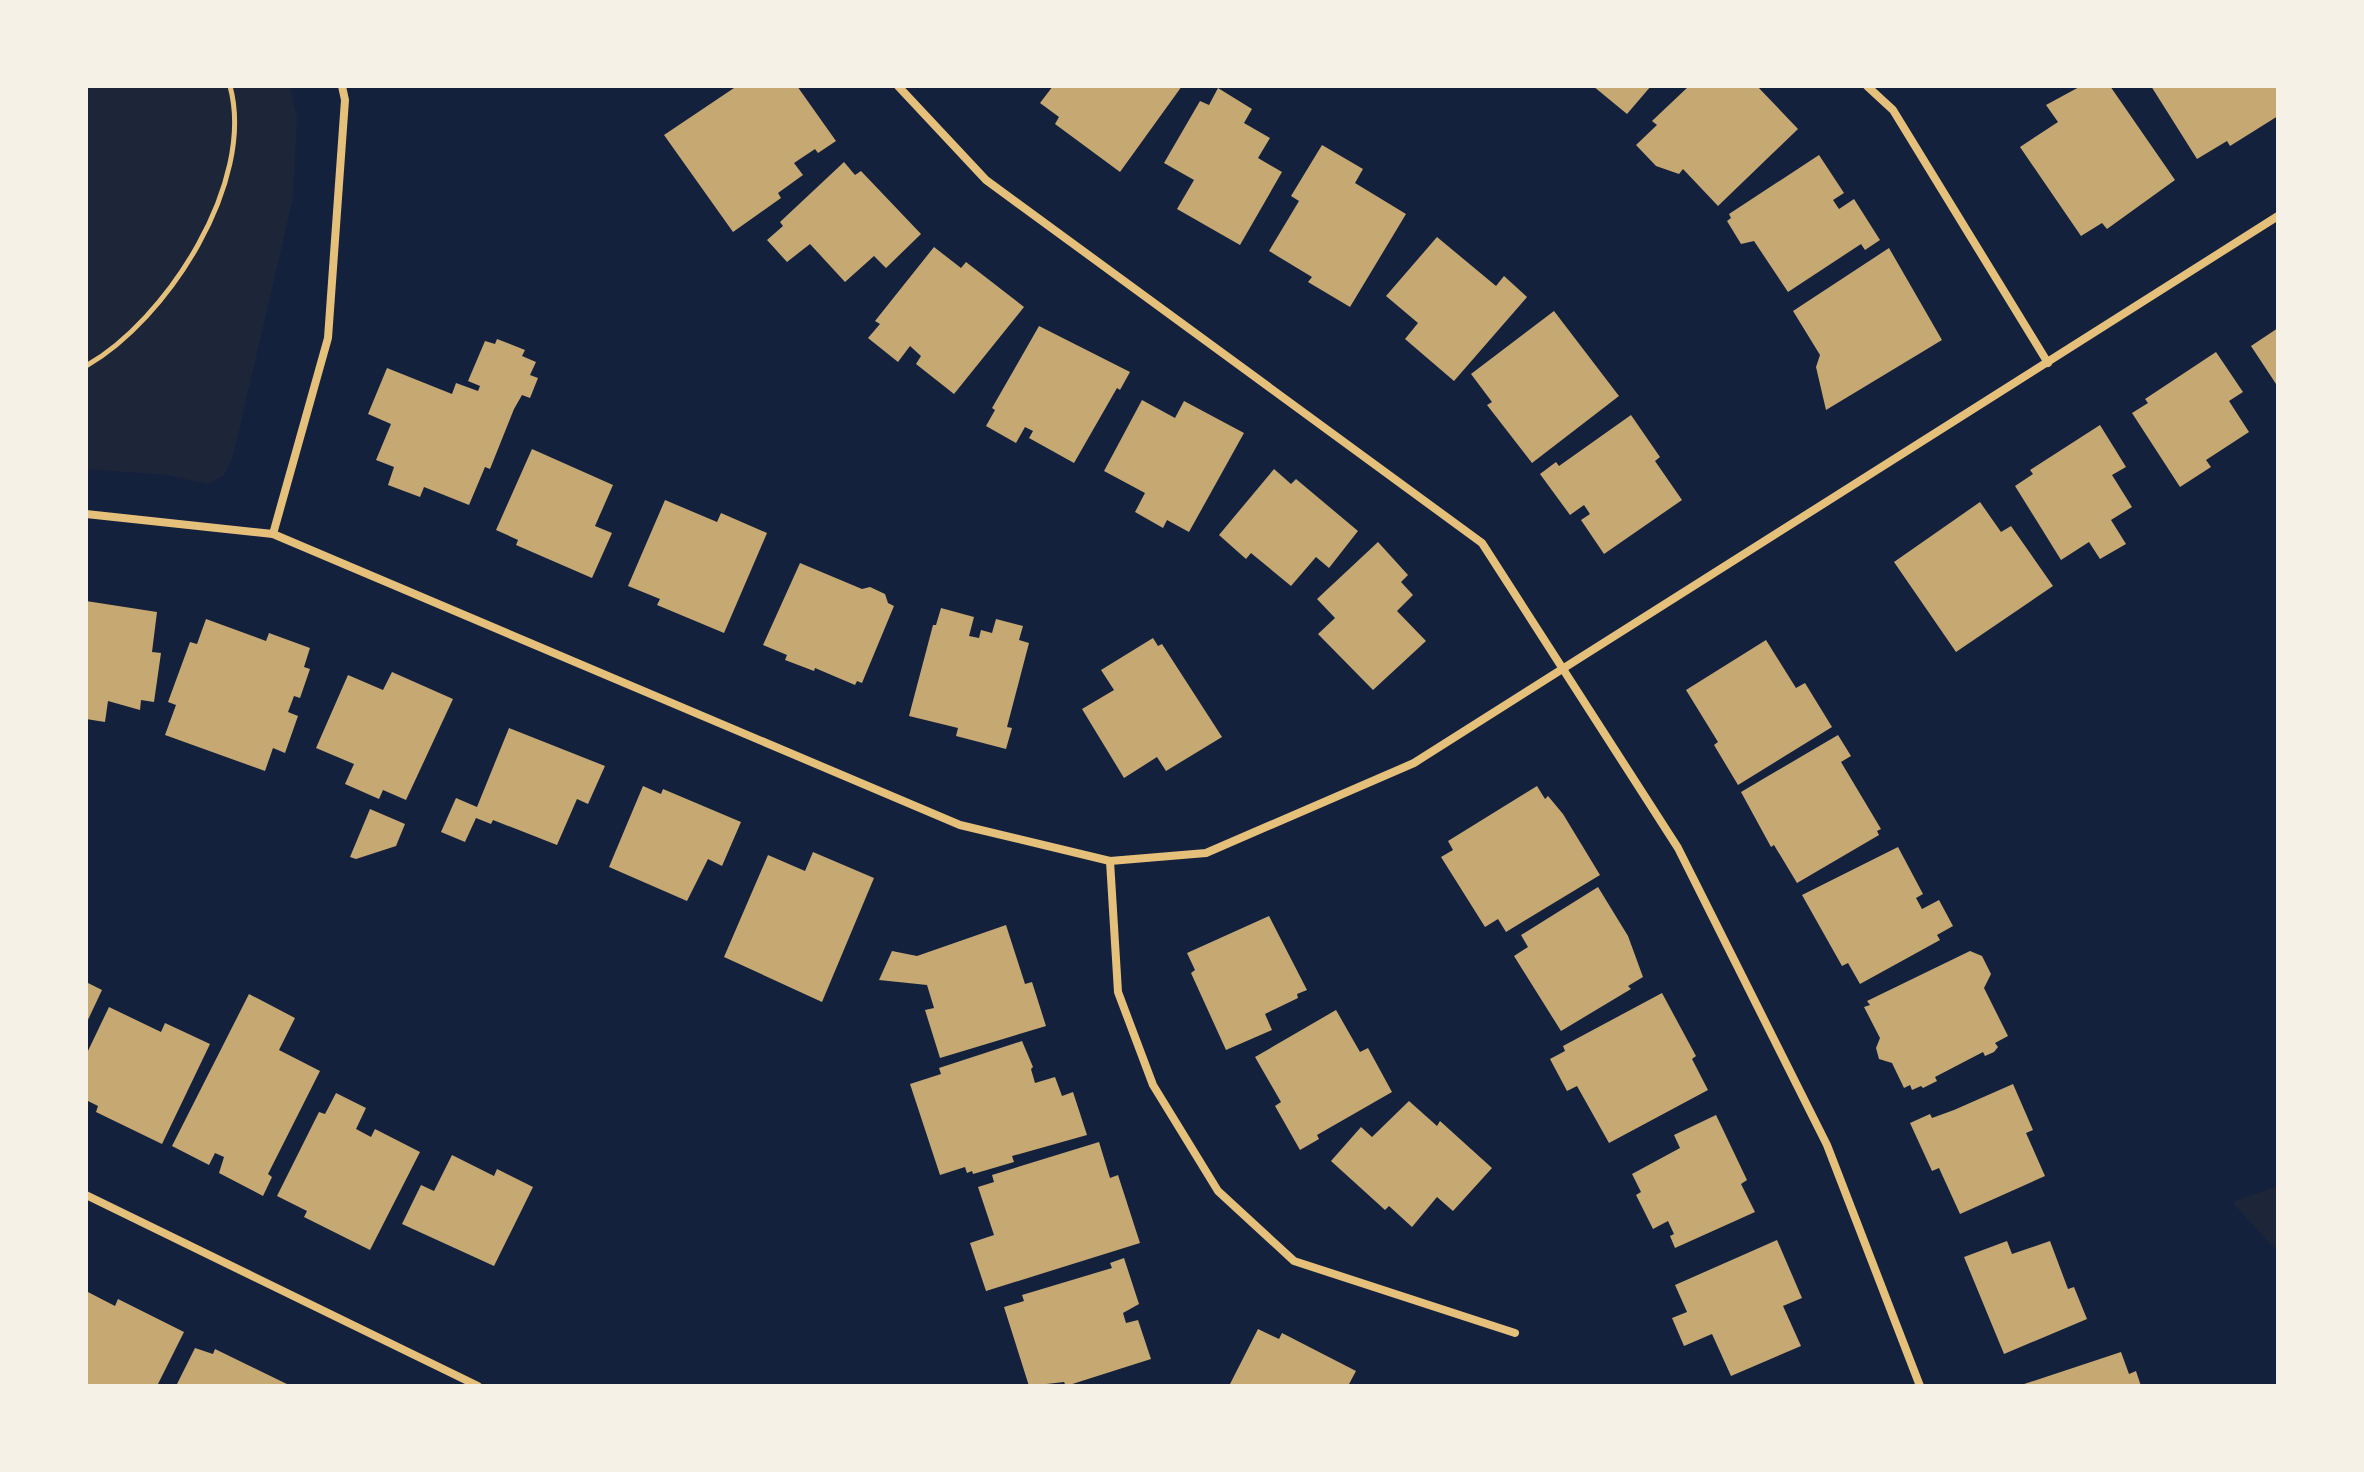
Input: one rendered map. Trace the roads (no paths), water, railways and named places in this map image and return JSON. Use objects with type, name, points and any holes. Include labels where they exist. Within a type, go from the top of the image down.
[{"type":"street","points":[[273,534],[328,338],[345,100],[342,86]]},
{"type":"street","points":[[898,86],[986,180],[1482,543],[1566,669],[1678,848],[1827,1145],[1920,1386]]},
{"type":"street","points":[[1867,86],[1893,110],[2048,363]]},
{"type":"street","points":[[86,514],[273,534],[960,825],[1110,861],[1206,853],[1414,763],[2278,216]]},
{"type":"street","points":[[1110,861],[1118,992],[1153,1085],[1218,1191],[1294,1261],[1515,1333]]},
{"type":"street","points":[[86,1195],[478,1386]]}]
